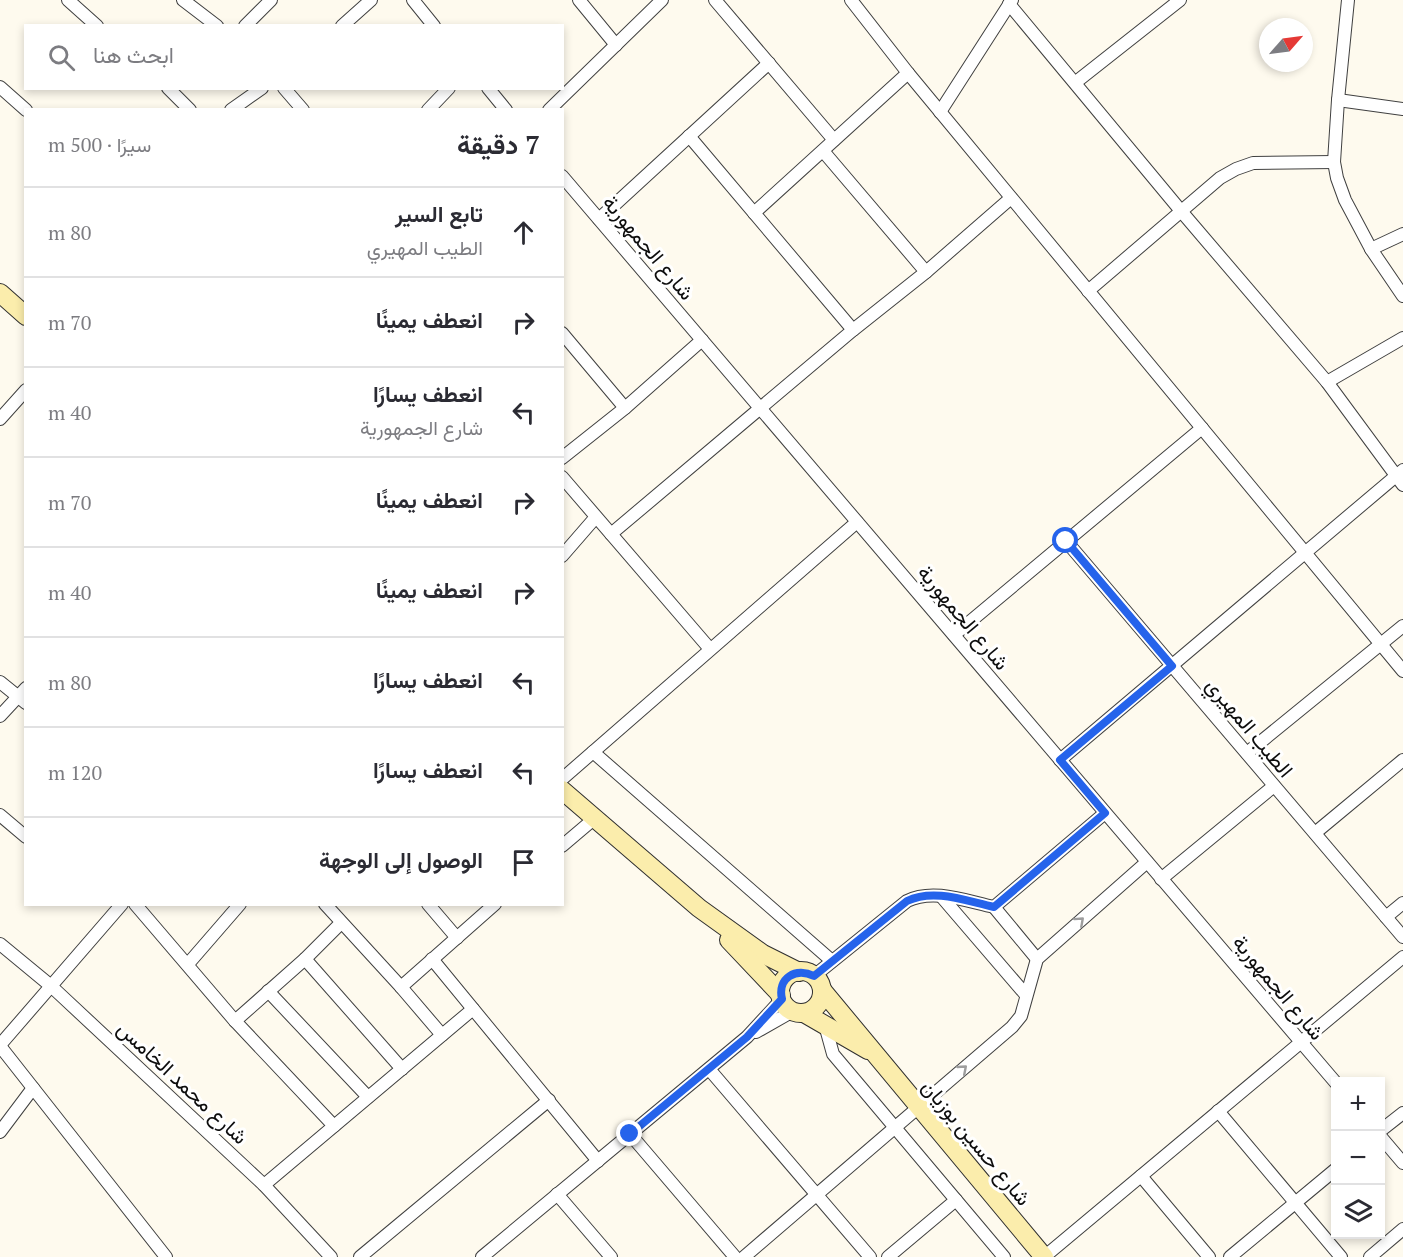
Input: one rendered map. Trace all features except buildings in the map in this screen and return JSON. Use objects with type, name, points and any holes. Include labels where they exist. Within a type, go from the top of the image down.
[{"type":"main road","points":[[0,293],[24,313]]},
{"type":"main road","points":[[564,792],[699,908],[763,954],[812,979],[822,998],[818,1005],[812,1010],[790,1005],[781,987],[785,980],[791,974],[812,979]]},
{"type":"main road","name":"شارع حسين بوزيان","points":[[699,908],[790,1005],[877,1055]]},
{"type":"main road","name":"شارع حسين بوزيان","points":[[812,979],[1044,1257]]},
{"type":"street","points":[[68,0],[95,24]]},
{"type":"street","points":[[183,0],[214,24]]},
{"type":"street","points":[[247,24],[271,0]]},
{"type":"street","points":[[344,24],[371,0]]},
{"type":"street","points":[[412,0],[432,24]]},
{"type":"street","points":[[579,0],[616,45]]},
{"type":"street","points":[[551,108],[662,0]]},
{"type":"street","points":[[715,0],[834,140]]},
{"type":"street","points":[[851,0],[940,112],[1403,671]]},
{"type":"street","points":[[1076,82],[1180,0]]},
{"type":"street","points":[[1348,0],[1334,162],[1340,188],[1371,249],[1403,296]]},
{"type":"street","points":[[940,112],[1011,2],[1181,211],[1327,382],[1400,477],[1060,760]]},
{"type":"street","points":[[599,219],[769,63]]},
{"type":"street","points":[[754,213],[908,73]]},
{"type":"street","points":[[0,87],[24,108]]},
{"type":"street","points":[[170,90],[188,108]]},
{"type":"street","points":[[234,108],[259,90]]},
{"type":"street","points":[[286,90],[301,108]]},
{"type":"street","points":[[430,108],[447,90]]},
{"type":"street","points":[[490,90],[504,108]]},
{"type":"street","points":[[1338,100],[1403,109]]},
{"type":"street","points":[[689,136],[853,330]]},
{"type":"street","points":[[823,151],[926,272]]},
{"type":"street","points":[[1088,291],[1220,178],[1245,165],[1334,162]]},
{"type":"street","name":"شارع الجمهورية","points":[[564,178],[1331,1078]]},
{"type":"street","points":[[611,534],[853,330],[926,272],[1011,198]]},
{"type":"street","points":[[1371,249],[1403,234]]},
{"type":"street","points":[[564,335],[625,408]]},
{"type":"street","points":[[1327,382],[1403,338]]},
{"type":"street","points":[[564,456],[625,408],[702,340]]},
{"type":"street","points":[[0,419],[24,392]]},
{"type":"street","points":[[954,635],[1202,428]]},
{"type":"street","points":[[564,479],[710,649]]},
{"type":"street","points":[[564,554],[595,518]]},
{"type":"street","points":[[564,777],[857,522]]},
{"type":"street","name":"الطيب المهيري","points":[[1066,541],[1403,937]]},
{"type":"street","points":[[1247,753],[1403,626]]},
{"type":"street","points":[[0,682],[23,696],[0,716]]},
{"type":"street","points":[[593,752],[832,961]]},
{"type":"street","points":[[1315,833],[1403,760]]},
{"type":"street","points":[[1161,879],[1274,786]]},
{"type":"street","points":[[994,907],[1105,813]]},
{"type":"street","points":[[0,815],[24,835]]},
{"type":"street","points":[[564,844],[595,818]]},
{"type":"street","points":[[744,1257],[1012,1027],[1021,1016],[1038,960],[1147,862]]},
{"type":"street","points":[[812,979],[907,901],[917,896],[941,896],[994,907],[1038,960]]},
{"type":"street","points":[[941,896],[1026,995]]},
{"type":"street","points":[[1386,917],[1403,903]]},
{"type":"street","points":[[137,906],[235,1021],[334,1126]]},
{"type":"street","points":[[188,964],[238,906]]},
{"type":"street","points":[[327,906],[442,1035]]},
{"type":"street","points":[[430,906],[457,938]]},
{"type":"street","points":[[401,987],[493,906]]},
{"type":"street","points":[[118,909],[0,1046],[166,1257]]},
{"type":"street","points":[[235,1021],[305,959],[341,923]]},
{"type":"street","name":"شارع محمد الخامس","points":[[0,944],[51,986],[264,1185],[332,1257]]},
{"type":"street","points":[[1044,1257],[1403,957]]},
{"type":"street","points":[[305,959],[402,1069]]},
{"type":"street","points":[[432,960],[598,1161]]},
{"type":"street","points":[[268,991],[368,1097]]},
{"type":"street","points":[[482,1257],[747,1037],[790,1005]]},
{"type":"street","points":[[264,1185],[473,1009]]},
{"type":"street","points":[[825,1025],[833,1054],[1004,1257]]},
{"type":"street","points":[[709,1069],[870,1257]]},
{"type":"street","points":[[0,1132],[33,1088]]},
{"type":"street","points":[[360,1257],[549,1100]]},
{"type":"street","points":[[1218,1112],[1341,1257]]},
{"type":"street","points":[[1385,1127],[1403,1113]]},
{"type":"street","points":[[630,1134],[735,1257]]},
{"type":"street","points":[[1385,1142],[1403,1163]]},
{"type":"street","points":[[1230,1257],[1331,1172]]},
{"type":"street","points":[[1140,1176],[1209,1257]]},
{"type":"street","points":[[558,1194],[611,1257]]},
{"type":"street","points":[[888,1257],[956,1200]]},
{"type":"street","points":[[1370,1257],[1403,1229]]},
{"type":"route","points":[[630,1134],[747,1037],[782,999],[781,987],[791,974],[807,972],[814,976],[907,901],[917,896],[941,896],[994,907],[1105,813],[1060,760],[1172,666],[1066,541]]}]
